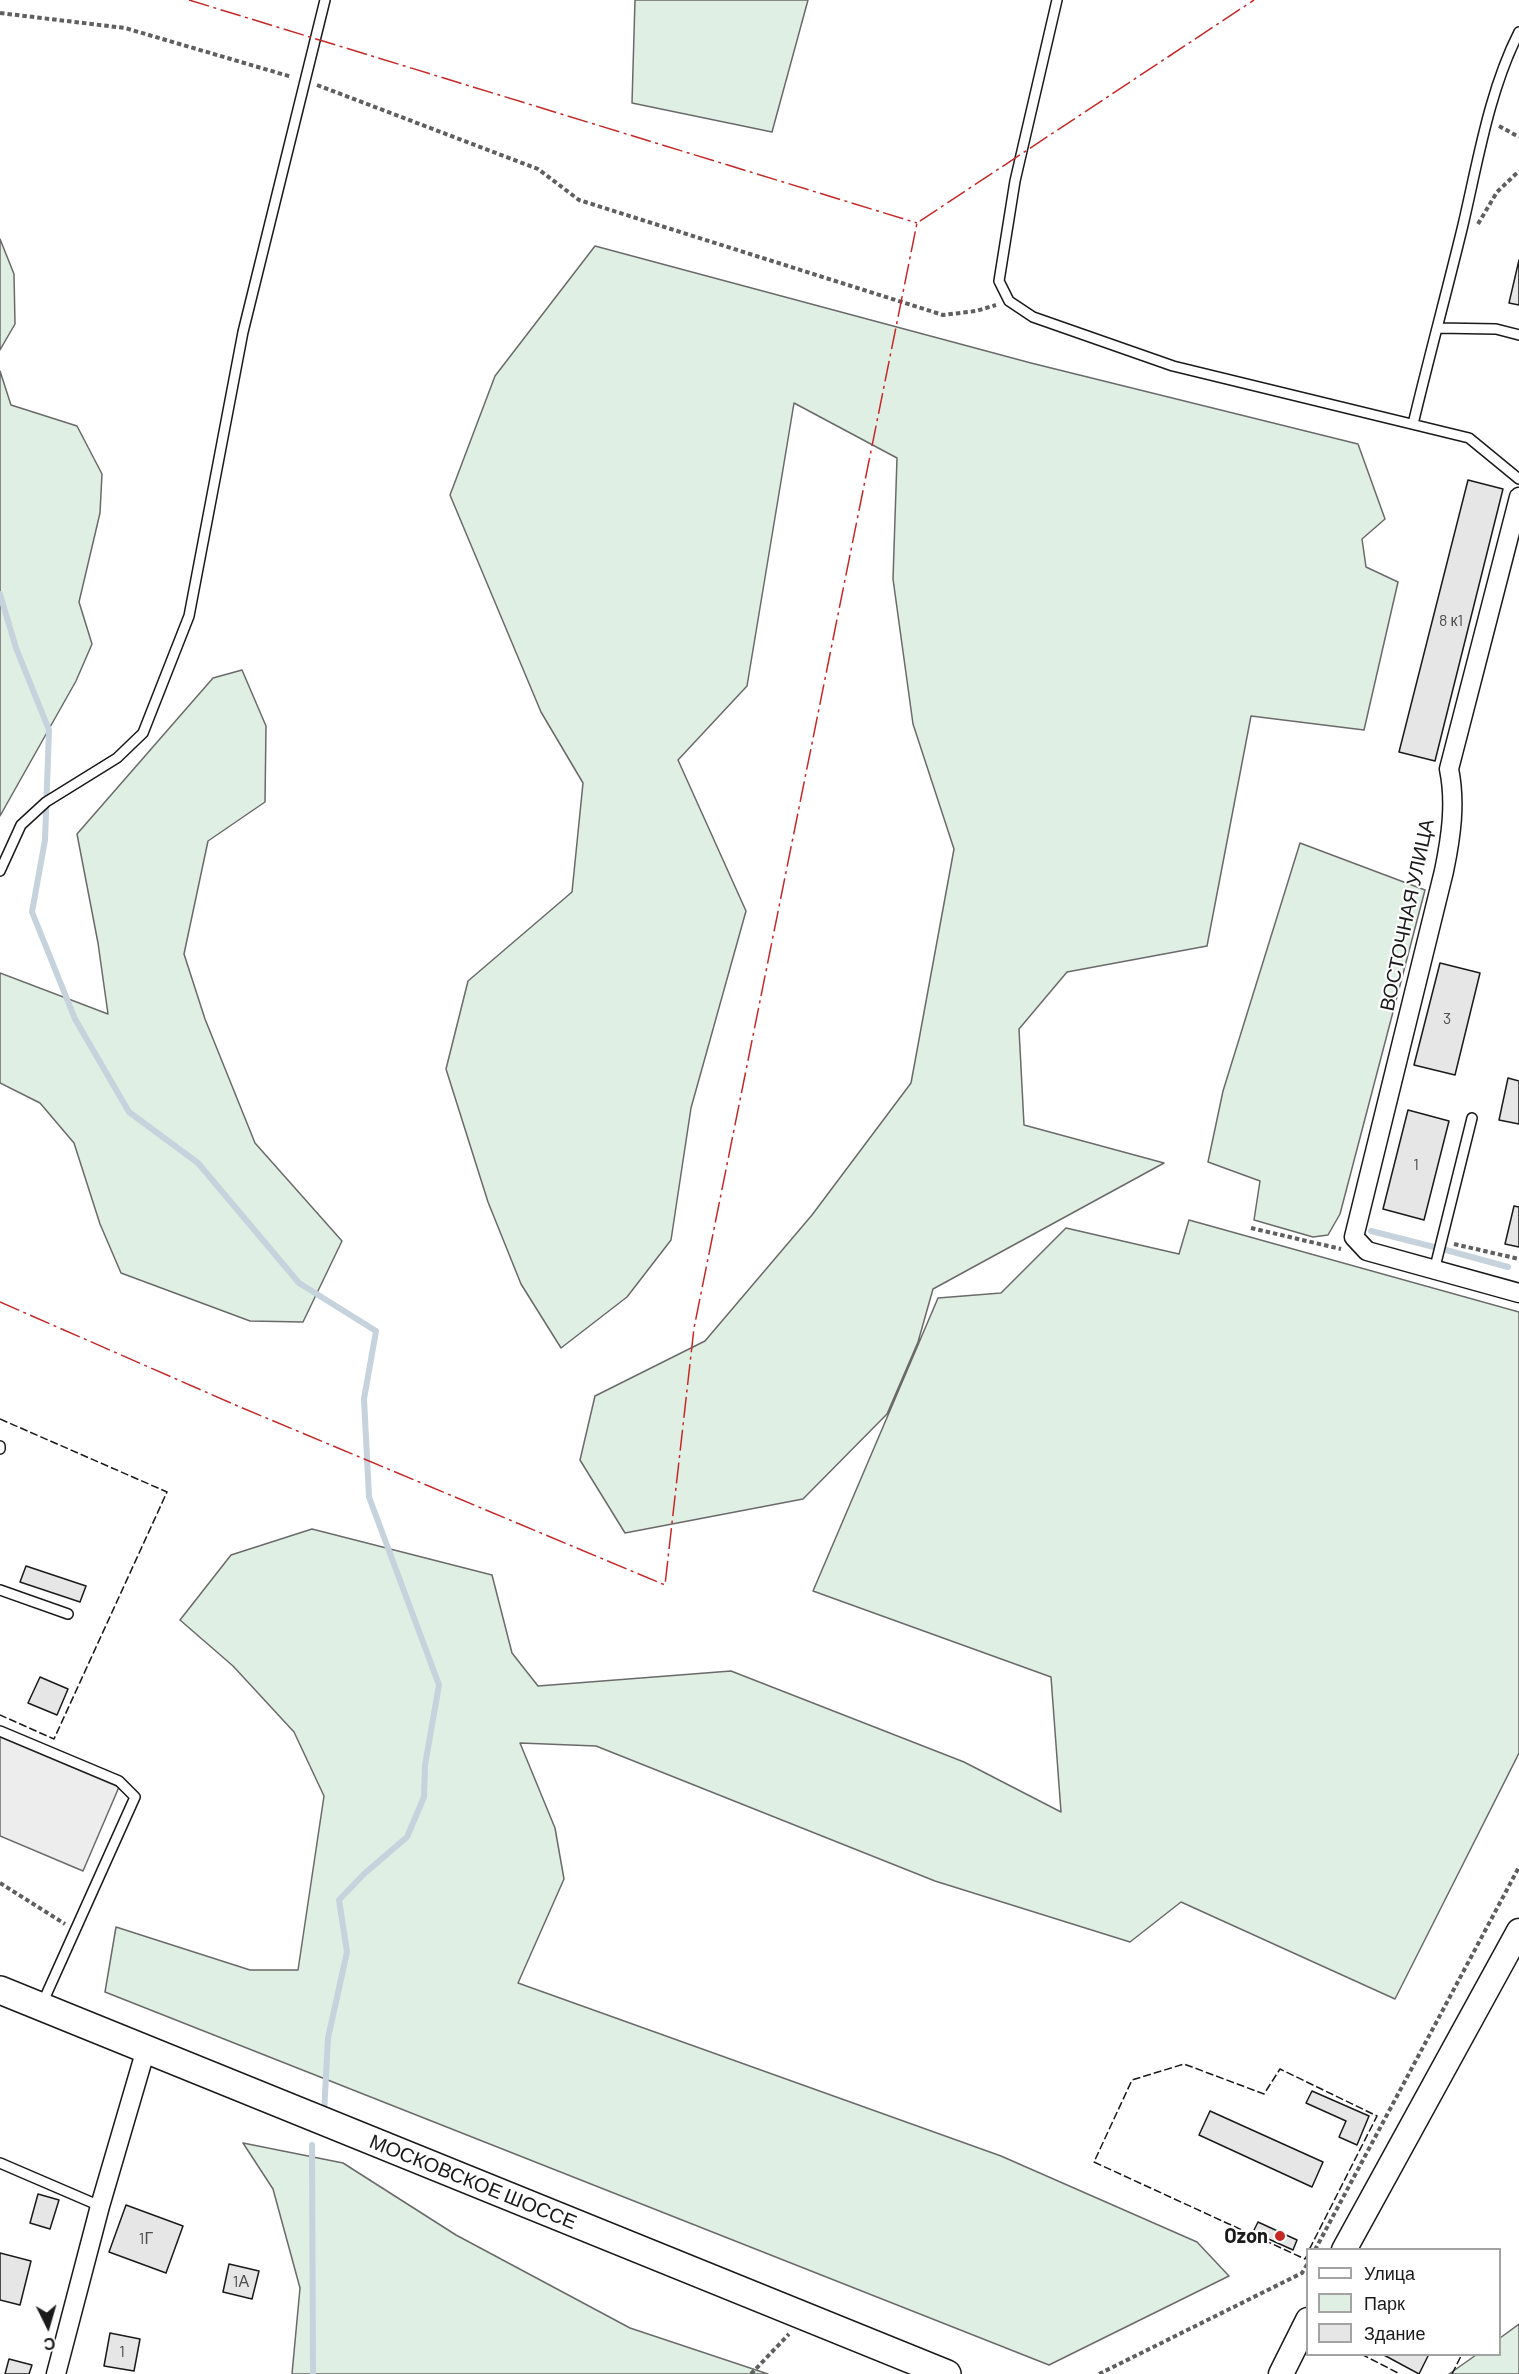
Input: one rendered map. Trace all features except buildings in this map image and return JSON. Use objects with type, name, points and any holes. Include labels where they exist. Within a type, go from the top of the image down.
[{"type":"main road","name":"МОСКОВСКОЕ ШОССЕ","points":[[0,1990],[947,2374]]},
{"type":"street","name":"ВОСТОЧНАЯ УЛИЦА","points":[[1357,1241],[1444,870],[1450,837],[1454,791],[1449,769],[1519,496]]},
{"type":"street","points":[[1357,1241],[1367,1251],[1519,1293]]},
{"type":"street","points":[[1345,2248],[1519,1930]]},
{"type":"street","points":[[56,2374],[100,2206],[146,2049]]},
{"type":"street","points":[[1281,2374],[1306,2324]]},
{"type":"lane","points":[[0,871],[21,825],[46,802],[117,758],[143,733],[189,616],[243,332],[325,0]]},
{"type":"lane","points":[[1057,0],[1015,181],[999,281],[1009,301],[1033,316],[1173,366],[1469,438],[1519,479]]},
{"type":"lane","points":[[1413,424],[1488,120],[1519,32]]},
{"type":"lane","points":[[1437,328],[1496,329],[1519,335]]},
{"type":"lane","points":[[1434,1271],[1472,1118]]},
{"type":"lane","points":[[0,1590],[68,1614]]},
{"type":"lane","points":[[0,1731],[119,1781],[135,1797],[41,2007]]},
{"type":"lane","points":[[0,2163],[100,2206]]},
{"type":"path","points":[[0,13],[125,28],[304,81],[538,169],[579,200],[943,315],[976,311],[1009,301]]},
{"type":"path","points":[[1488,120],[1519,137]]},
{"type":"path","points":[[1475,230],[1497,192],[1519,171]]},
{"type":"path","points":[[1251,1228],[1331,1248],[1344,1249],[1357,1241]]},
{"type":"path","points":[[1442,1241],[1519,1259]]},
{"type":"path","points":[[1316,2248],[1519,1867]]},
{"type":"path","points":[[0,1883],[75,1932]]},
{"type":"path","points":[[1099,2374],[1302,2273],[1306,2267]]},
{"type":"path","points":[[751,2374],[806,2317]]},
{"type":"green space","points":[[635,0],[808,0],[772,132],[632,103]]},
{"type":"green space","points":[[0,239],[14,274],[15,324],[0,350]]},
{"type":"green space","points":[[595,246],[1031,363],[1358,444],[1385,519],[1362,539],[1366,567],[1398,582],[1364,730],[1251,716],[1207,946],[1067,972],[1019,1029],[1024,1125],[1164,1163],[933,1289],[918,1342],[887,1414],[803,1499],[625,1533],[580,1460],[595,1396],[705,1341],[812,1215],[911,1083],[954,849],[913,724],[893,579],[897,458],[794,403],[747,686],[678,760],[746,911],[691,1108],[671,1240],[627,1297],[561,1348],[521,1284],[488,1202],[446,1069],[468,981],[572,892],[583,783],[541,712],[450,495],[495,376]]},
{"type":"green space","points":[[0,371],[11,405],[77,426],[102,474],[100,513],[79,602],[92,644],[76,681],[0,816]]},
{"type":"green space","points":[[242,670],[266,726],[265,802],[208,841],[184,954],[205,1019],[255,1143],[342,1241],[303,1322],[250,1321],[121,1273],[100,1224],[74,1143],[40,1103],[0,1083],[0,973],[108,1014],[98,943],[77,834],[213,678]]},
{"type":"green space","points":[[1300,843],[1425,890],[1340,1214],[1328,1235],[1313,1237],[1254,1220],[1260,1181],[1208,1162],[1223,1091]]},
{"type":"green space","points":[[1189,1220],[1519,1312],[1519,1753],[1395,1999],[1181,1902],[1130,1942],[935,1881],[596,1746],[520,1743],[555,1828],[564,1879],[518,1983],[1001,2156],[1197,2242],[1229,2276],[1049,2365],[105,1992],[116,1927],[250,1970],[298,1970],[324,1796],[294,1732],[233,1666],[180,1620],[231,1555],[312,1529],[492,1575],[512,1653],[538,1686],[731,1671],[964,1762],[1061,1812],[1051,1677],[813,1591],[938,1298],[1001,1293],[1066,1228],[1179,1254]]},
{"type":"green space","points":[[243,2143],[343,2163],[456,2235],[630,2328],[768,2374],[292,2374],[300,2288],[273,2189]]},
{"type":"green space","points":[[1519,2324],[1519,2374],[1449,2374],[1475,2356],[1501,2356],[1501,2337]]},
{"type":"shaded area","points":[[0,1737],[119,1787],[83,1871],[0,1836]]},
{"type":"waterway","points":[[0,594],[16,648],[49,730],[45,840],[32,912],[75,1019],[129,1112],[198,1163],[299,1283],[376,1331],[364,1399],[369,1497],[439,1685],[425,1765],[424,1797],[407,1837],[364,1874],[339,1900],[347,1952],[328,2038],[324,2114]]},
{"type":"waterway","points":[[1371,1231],[1434,1247]]},
{"type":"waterway","points":[[1446,1250],[1508,1267]]},
{"type":"waterway","points":[[312,2145],[313,2374]]},
{"type":"fence","points":[[0,1419],[167,1492],[54,1739],[0,1715]]},
{"type":"fence","points":[[1306,2257],[1305,2259],[1094,2162],[1132,2080],[1184,2064],[1264,2094],[1280,2069],[1377,2116],[1310,2248]]},
{"type":"fence","points":[[1365,2356],[1400,2374]]},
{"type":"fence","points":[[1452,2374],[1461,2356]]},
{"type":"power","points":[[189,0],[917,223]]},
{"type":"power","points":[[0,1302],[240,1407],[665,1585],[694,1328],[917,223],[1254,0]]},
{"type":"place","name":"Ozon","points":[[1280,2236]]}]
